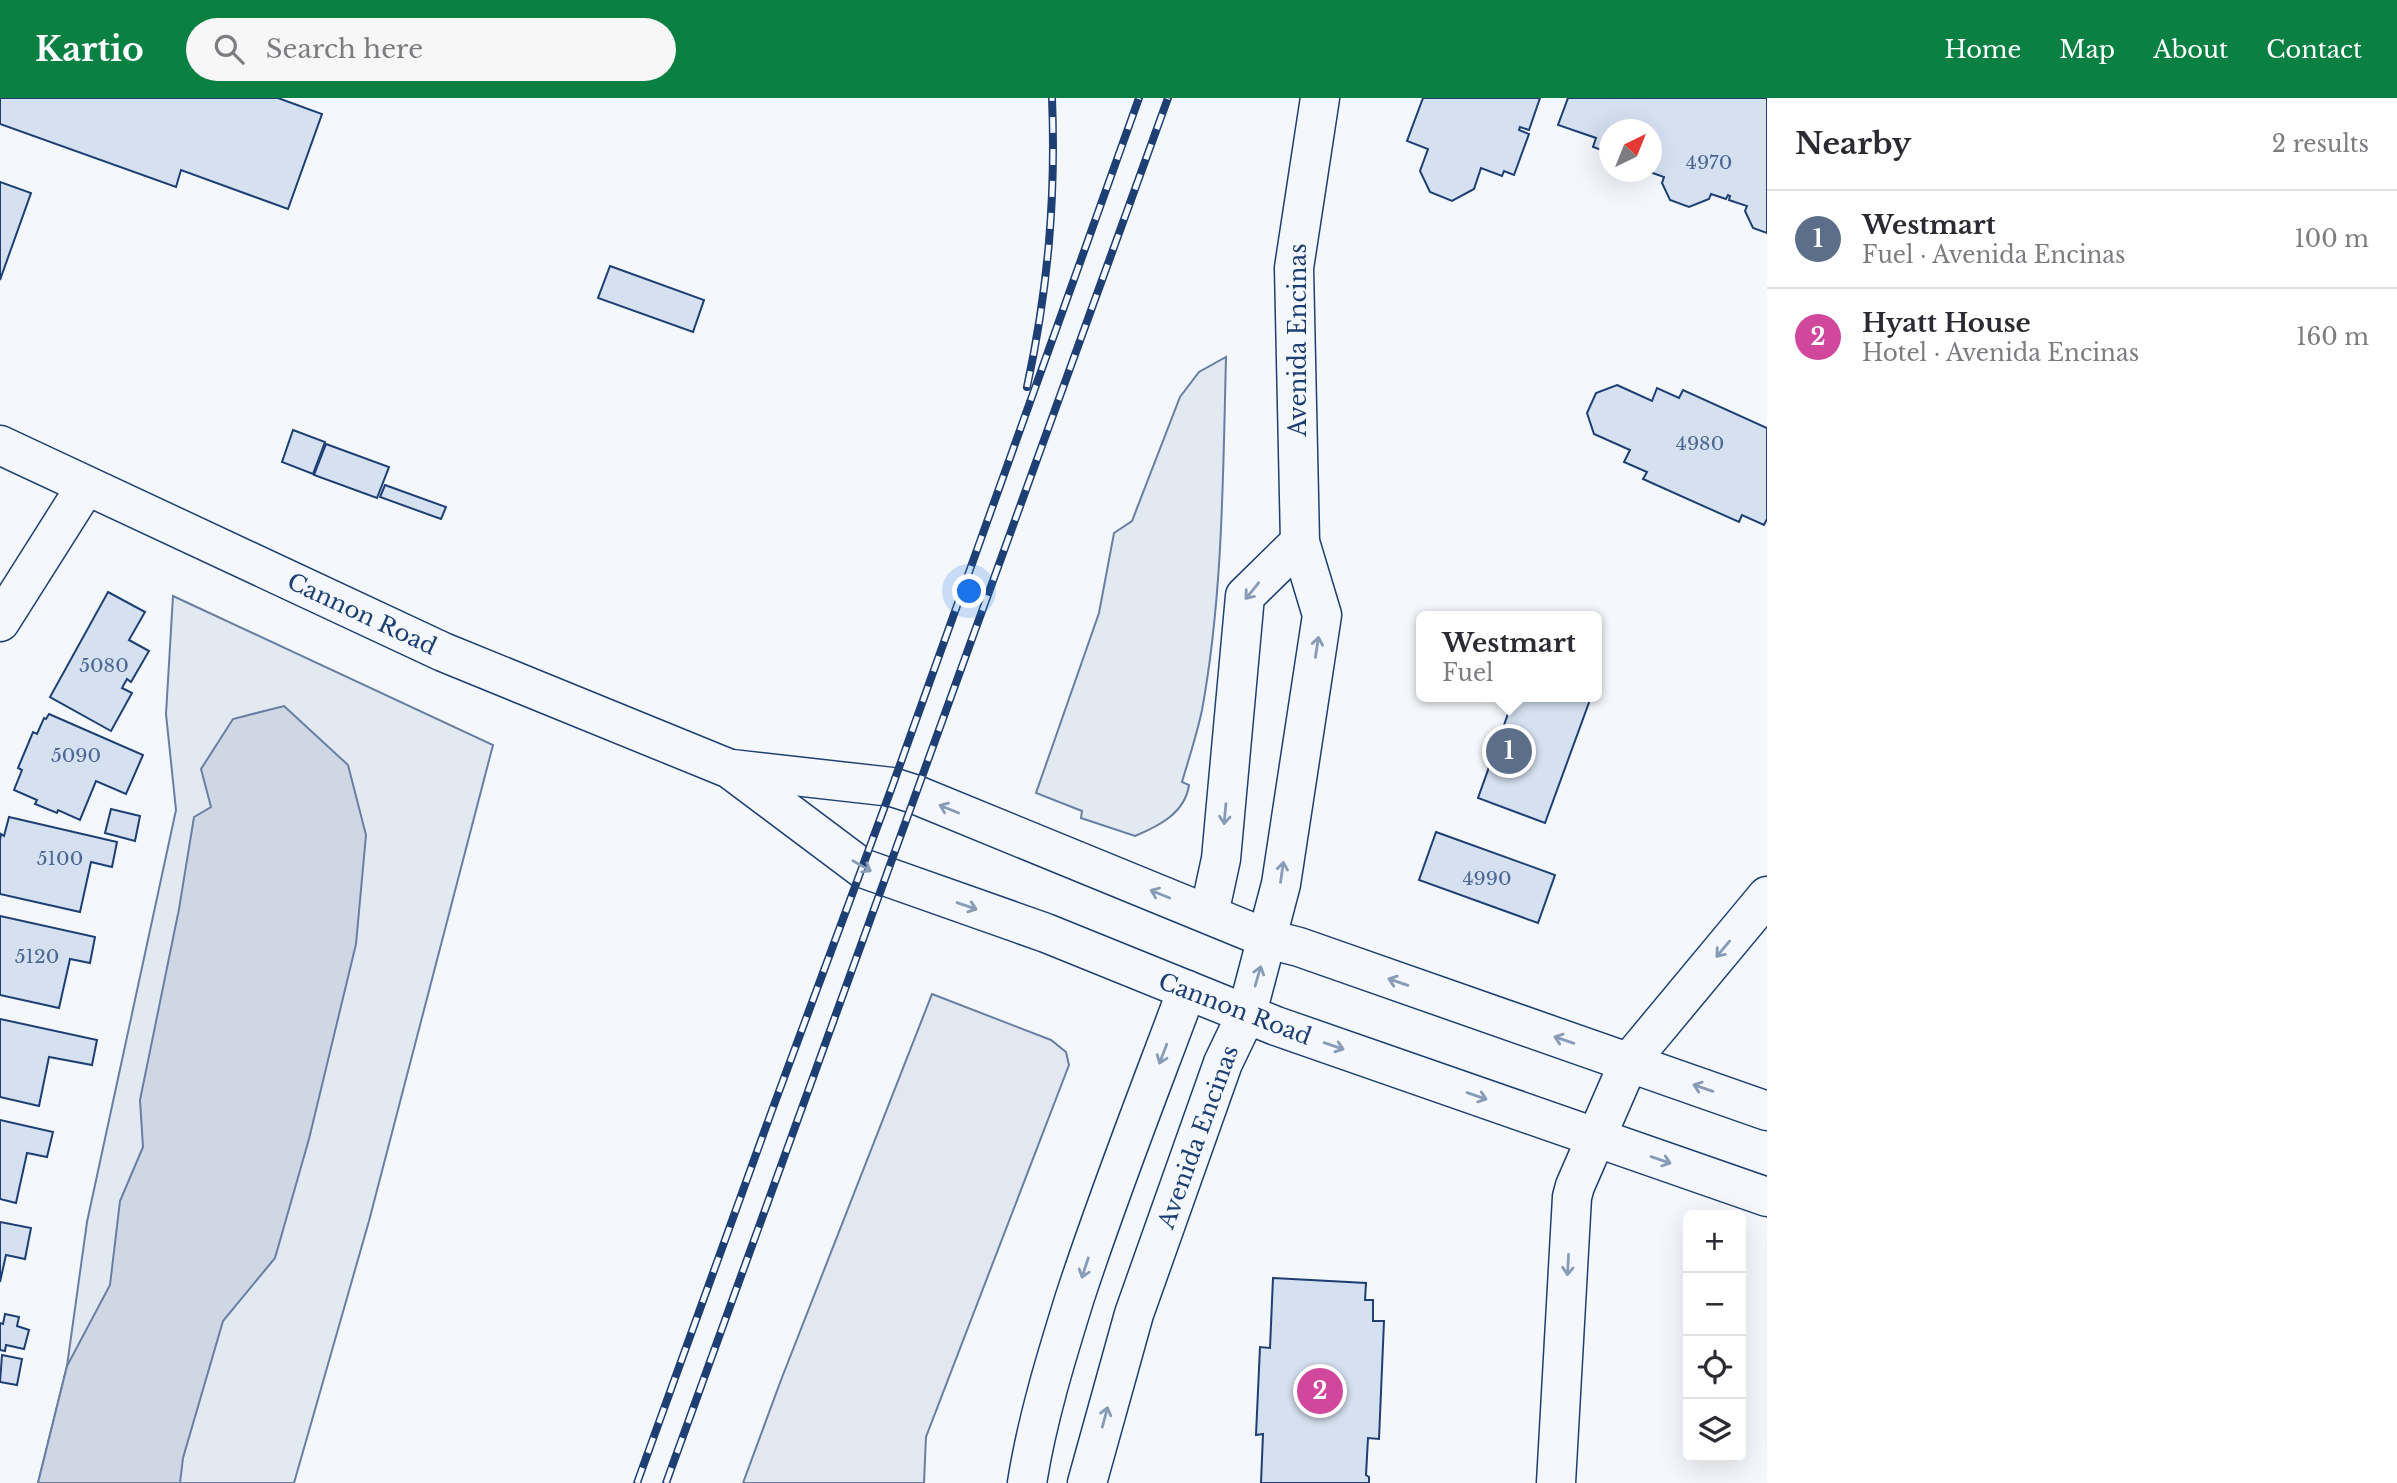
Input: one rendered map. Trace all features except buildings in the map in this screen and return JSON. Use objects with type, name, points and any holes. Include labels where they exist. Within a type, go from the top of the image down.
[{"type":"main road","name":"Avenida Encinas","points":[[1087,1483],[1134,1314],[1223,1063],[1247,1013],[1280,884],[1322,615],[1300,542],[1294,268],[1320,98]]},
{"type":"main road","name":"Cannon Road","points":[[0,445],[443,652],[730,769],[862,868],[1046,933],[1276,1026],[1767,1197]]},
{"type":"main road","points":[[0,622],[86,486]]},
{"type":"main road","points":[[1209,914],[1221,859],[1245,596],[1300,542]]},
{"type":"main road","name":"Cannon Road","points":[[730,769],[892,787],[1268,939],[1299,947],[1767,1111]]},
{"type":"main road","points":[[1556,1483],[1572,1197],[1629,1062],[1767,896]]},
{"type":"main road","points":[[1027,1483],[1031,1453],[1058,1352],[1101,1219],[1187,990]]},
{"type":"shaded area","points":[[1226,357],[1218,579],[1202,710],[1182,782],[1189,785],[1187,795],[1170,817],[1135,836],[1081,818],[1082,811],[1036,793],[1099,613],[1114,533],[1132,521],[1180,397],[1199,372]]},
{"type":"shaded area","points":[[173,596],[493,745],[369,1221],[294,1483],[38,1483],[67,1366],[87,1222],[176,810],[166,714]]},
{"type":"shaded area","points":[[284,706],[348,765],[366,835],[356,944],[309,1139],[275,1258],[223,1321],[183,1458],[180,1483],[38,1483],[67,1366],[110,1285],[120,1201],[143,1147],[140,1100],[179,909],[194,817],[211,807],[201,769],[233,719]]},
{"type":"shaded area","points":[[932,994],[1051,1040],[1066,1052],[1069,1065],[926,1437],[924,1483],[743,1483],[781,1380]]},
{"type":"railway","points":[[1027,387],[1049,243],[1053,172],[1052,98]]},
{"type":"railway","points":[[637,1483],[892,787],[1139,98]]},
{"type":"railway","points":[[666,1483],[1168,98]]},
{"type":"place","name":"Westmart","points":[[1509,751]]},
{"type":"place","name":"Hyatt House","points":[[1320,1391]]}]
